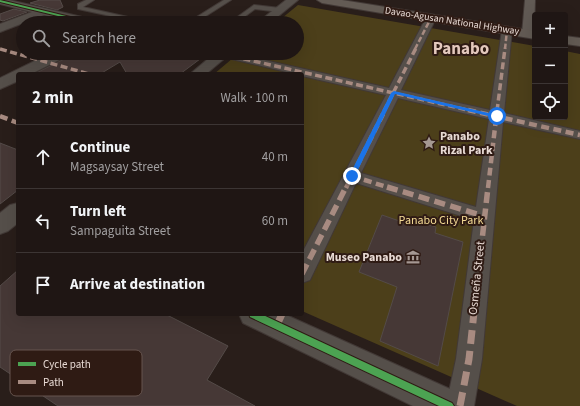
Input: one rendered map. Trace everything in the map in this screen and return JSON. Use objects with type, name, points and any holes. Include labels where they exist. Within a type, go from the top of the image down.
[{"type":"highway","name":"Davao-Agusan National Highway","points":[[322,0],[433,14],[532,30]]},
{"type":"highway","name":"Davao-Agusan National Highway","points":[[370,0],[507,30],[532,30]]},
{"type":"highway","points":[[568,30],[580,32]]},
{"type":"highway","points":[[568,40],[580,42]]},
{"type":"main road","points":[[530,0],[532,30]]},
{"type":"street","points":[[272,16],[293,0]]},
{"type":"street","points":[[0,1],[60,16]]},
{"type":"street","points":[[32,16],[42,12]]},
{"type":"street","points":[[304,270],[433,14]]},
{"type":"street","points":[[0,28],[16,22]]},
{"type":"street","name":"Osmeña Street","points":[[460,406],[469,359],[484,216],[507,30]]},
{"type":"street","points":[[23,72],[48,60]]},
{"type":"street","points":[[199,72],[214,60]]},
{"type":"street","points":[[253,60],[580,135]]},
{"type":"street","points":[[0,84],[16,76]]},
{"type":"street","points":[[352,176],[484,216]]},
{"type":"street","points":[[0,225],[16,213]]},
{"type":"street","points":[[271,318],[449,406]]},
{"type":"lane","points":[[90,0],[80,5],[80,8],[118,16]]},
{"type":"lane","points":[[202,16],[228,0]]},
{"type":"lane","points":[[242,16],[254,7],[280,10]]},
{"type":"green space","name":"Panabo City Park","points":[[298,5],[532,45],[532,120],[568,120],[568,52],[580,54],[580,406],[517,406],[304,312],[304,72],[216,72],[231,60],[304,60],[304,16],[285,16]]},
{"type":"building","points":[[40,0],[60,0],[63,7],[57,10],[30,3]]},
{"type":"building","points":[[14,9],[27,12],[3,21],[0,20],[0,14]]},
{"type":"building","points":[[62,60],[199,60],[183,72],[126,72],[120,62],[103,72],[38,72]]},
{"type":"building","points":[[0,143],[16,149],[16,192],[0,204]]},
{"type":"building","name":"Museo Panabo","points":[[382,215],[408,224],[410,219],[436,227],[435,233],[463,242],[438,366],[380,341],[397,287],[359,272]]},
{"type":"building","points":[[16,272],[16,316],[169,316],[228,346],[207,380],[255,406],[58,406],[43,396],[142,396],[142,350],[10,350],[10,374],[0,367],[0,286]]},
{"type":"marked path","points":[[304,270],[431,18]]},
{"type":"marked path","points":[[460,406],[469,359],[484,216],[507,30]]},
{"type":"marked path","points":[[0,49],[16,53]]},
{"type":"marked path","points":[[39,60],[82,72]]},
{"type":"marked path","points":[[249,60],[302,72]]},
{"type":"marked path","points":[[304,72],[580,135]]},
{"type":"marked path","points":[[0,116],[16,122]]},
{"type":"marked path","points":[[352,176],[484,216]]},
{"type":"marked path","points":[[277,325],[281,316]]},
{"type":"cycle path","points":[[0,1],[62,16]]},
{"type":"cycle path","points":[[257,316],[449,406]]},
{"type":"place","name":"Panabo Rizal Park","points":[[429,143]]},
{"type":"place","name":"Museo Panabo","points":[[413,257]]},
{"type":"district","name":"Panabo","points":[[461,49]]},
{"type":"route","points":[[352,176],[394,93],[497,116]]}]
